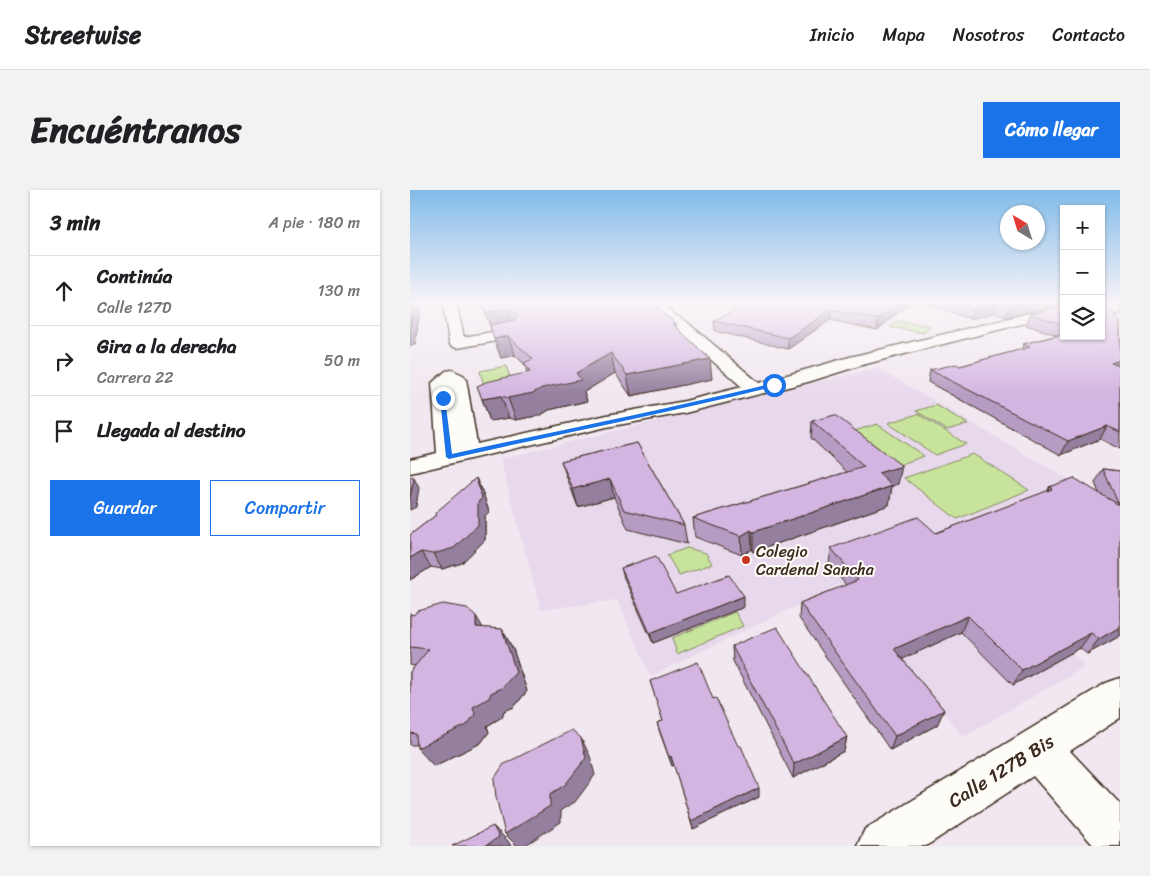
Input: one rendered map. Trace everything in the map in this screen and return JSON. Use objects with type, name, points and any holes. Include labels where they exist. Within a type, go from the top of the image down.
[{"type":"street","points":[[455,334],[457,343],[511,334]]},
{"type":"street","points":[[692,334],[758,384]]},
{"type":"street","points":[[702,334],[758,384]]},
{"type":"street","points":[[410,466],[607,421],[685,407],[758,384],[970,334]]},
{"type":"street","name":"Calle 127B Bis","points":[[882,846],[1120,696]]},
{"type":"street","points":[[1037,748],[1120,839]]},
{"type":"shaded area","name":"Colegio Cardenal Sancha","points":[[877,368],[1071,481],[936,534],[1086,666],[963,737],[839,585],[651,676],[617,600],[541,610],[500,459]]},
{"type":"green space","points":[[506,366],[513,385],[485,390],[480,371]]},
{"type":"green space","points":[[936,405],[968,424],[947,430],[916,411]]},
{"type":"green space","points":[[918,414],[966,444],[935,455],[888,423]]},
{"type":"green space","points":[[877,424],[924,456],[893,467],[848,433]]},
{"type":"green space","points":[[973,454],[1029,490],[957,519],[904,478]]},
{"type":"green space","points":[[687,548],[706,553],[712,564],[679,575],[667,555]]},
{"type":"green space","points":[[735,612],[743,626],[677,654],[672,638]]},
{"type":"building","points":[[492,334],[683,334],[710,359],[627,375],[611,353],[576,373],[581,380],[542,388],[533,393],[508,398],[501,396],[482,399],[477,386],[486,382],[530,372],[524,363],[533,359],[508,336],[494,339]]},
{"type":"building","points":[[769,334],[795,334],[788,338]]},
{"type":"building","points":[[1105,334],[1120,334],[1120,360],[1111,363],[1120,366],[1120,432],[1107,426],[1068,441],[930,370],[956,364],[960,366],[1030,347],[1023,344],[1060,335],[1060,340],[1105,340]]},
{"type":"building","points":[[835,415],[902,466],[878,473],[892,486],[753,532],[751,530],[741,536],[693,518],[864,467],[812,421]]},
{"type":"building","points":[[637,443],[684,525],[624,510],[610,479],[573,489],[561,461]]},
{"type":"building","points":[[1103,469],[1120,471],[1120,627],[1099,639],[1091,633],[1022,670],[968,616],[894,649],[944,710],[895,736],[800,603],[858,580],[831,548],[918,517],[936,533],[1052,489],[1049,487],[1074,478],[1119,505]]},
{"type":"building","points":[[410,477],[414,478],[410,497]]},
{"type":"building","points":[[476,478],[482,498],[478,502],[478,525],[454,548],[433,554],[421,552],[410,558],[410,535],[436,515],[435,513]]},
{"type":"building","points":[[656,556],[676,594],[729,575],[744,596],[650,633],[621,568]]},
{"type":"building","points":[[443,604],[467,608],[476,616],[476,627],[502,629],[516,672],[502,688],[491,693],[489,698],[473,707],[475,714],[467,725],[417,748],[416,734],[410,733],[410,672],[429,649],[410,647],[410,614],[413,615],[418,611]]},
{"type":"building","points":[[777,627],[847,737],[794,764],[732,646]]},
{"type":"building","points":[[698,662],[713,699],[716,698],[738,746],[741,746],[759,788],[691,821],[671,756],[669,757],[657,723],[663,721],[650,681]]},
{"type":"building","points":[[572,730],[581,738],[586,758],[565,785],[550,794],[550,806],[505,834],[496,797],[494,779],[504,764]]},
{"type":"building","points":[[493,826],[499,837],[485,846],[452,846]]},
{"type":"place","name":"Colegio Cardenal Sancha","points":[[746,560]]},
{"type":"route","points":[[443,398],[449,457],[607,421],[685,407],[774,385]]}]
